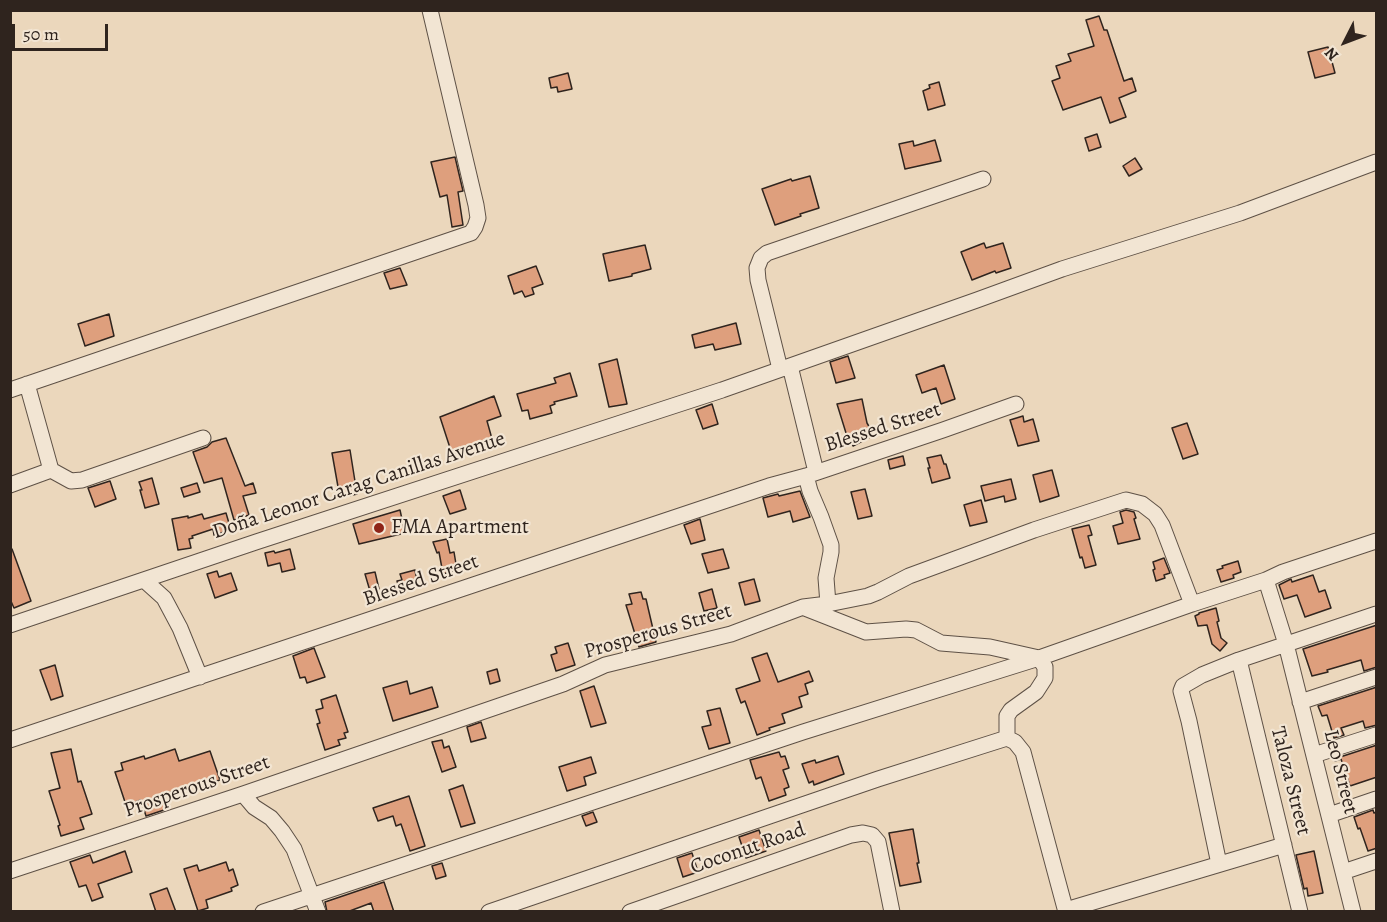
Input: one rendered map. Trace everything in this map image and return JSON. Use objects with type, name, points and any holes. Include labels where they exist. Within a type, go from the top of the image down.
[{"type":"street","points":[[10,390],[471,233],[478,218],[476,205],[430,10]]},
{"type":"street","name":"Doña Leonor Carag Canillas Avenue","points":[[10,625],[267,538],[722,390],[1062,269],[1240,213],[1377,162]]},
{"type":"street","points":[[828,604],[826,579],[831,545],[810,491],[811,474],[785,368],[758,280],[757,268],[761,258],[767,253],[983,179]]},
{"type":"street","points":[[27,384],[51,470],[71,481],[82,480],[203,438]]},
{"type":"street","name":"Blessed Street","points":[[10,740],[1016,404]]},
{"type":"street","points":[[10,485],[51,470]]},
{"type":"street","name":"Prosperous Street","points":[[10,871],[563,684],[605,665],[731,634],[803,607],[868,596],[909,576],[1034,530],[1126,501],[1142,504],[1155,514],[1162,525],[1192,604]]},
{"type":"street","points":[[263,912],[803,732],[1039,658],[1266,580],[1283,572],[1377,542]]},
{"type":"street","points":[[144,580],[164,598],[180,628],[200,677]]},
{"type":"street","name":"Leo Street","points":[[1266,580],[1286,644],[1353,912]]},
{"type":"street","points":[[803,607],[866,632],[916,630],[941,643],[990,647],[1039,658],[1045,667],[1045,678],[1036,692],[1006,716],[1007,738]]},
{"type":"street","points":[[1219,864],[1181,691],[1183,686],[1202,675],[1239,660],[1377,614]]},
{"type":"street","name":"Taloza Street","points":[[1239,660],[1300,912]]},
{"type":"street","points":[[1300,702],[1377,677]]},
{"type":"street","points":[[1314,755],[1377,735]]},
{"type":"street","points":[[489,912],[1007,738],[1016,742],[1023,752],[1066,911],[1284,845]]},
{"type":"street","points":[[243,794],[254,807],[271,818],[294,849],[318,912]]},
{"type":"street","points":[[1329,815],[1377,799]]},
{"type":"street","name":"Coconut Road","points":[[630,912],[851,836],[868,834],[878,842],[892,912]]},
{"type":"street","points":[[1343,872],[1377,861]]},
{"type":"building","points":[[1099,16],[1104,30],[1107,30],[1124,81],[1132,78],[1136,91],[1119,98],[1126,117],[1110,123],[1101,97],[1063,110],[1052,81],[1060,78],[1056,66],[1071,61],[1068,54],[1094,46],[1086,20]]},
{"type":"building","points":[[1328,47],[1335,73],[1315,78],[1308,52]]},
{"type":"building","points":[[568,73],[572,89],[558,92],[557,87],[551,88],[549,78]]},
{"type":"building","points":[[939,82],[945,105],[928,110],[923,91],[930,88],[929,85]]},
{"type":"building","points":[[1097,134],[1101,147],[1089,151],[1085,138]]},
{"type":"building","points":[[935,140],[941,161],[905,169],[899,144],[913,141],[914,146]]},
{"type":"building","points":[[455,157],[463,191],[458,192],[463,225],[452,227],[447,195],[440,197],[431,162]]},
{"type":"building","points":[[1135,158],[1142,169],[1129,176],[1123,166]]},
{"type":"building","points":[[810,176],[819,208],[775,225],[762,189],[791,179],[792,181]]},
{"type":"building","points":[[984,243],[986,248],[1003,243],[1011,268],[996,273],[995,271],[972,280],[961,252]]},
{"type":"building","points":[[645,245],[651,269],[609,281],[603,254]]},
{"type":"building","points":[[536,266],[543,284],[532,288],[534,294],[525,297],[522,291],[514,294],[508,276]]},
{"type":"building","points":[[400,268],[407,285],[390,289],[384,273]]},
{"type":"building","points":[[109,314],[114,336],[85,346],[78,324]]},
{"type":"building","points":[[736,323],[741,344],[715,350],[713,344],[695,348],[692,335]]},
{"type":"building","points":[[848,356],[855,378],[836,383],[830,362]]},
{"type":"building","points":[[617,359],[627,404],[609,407],[599,364]]},
{"type":"building","points":[[944,365],[955,399],[941,404],[936,388],[922,393],[916,375]]},
{"type":"building","points":[[570,373],[577,396],[554,402],[555,404],[550,406],[552,413],[530,419],[528,410],[522,411],[517,394],[556,383],[554,378]]},
{"type":"building","points":[[494,396],[501,416],[487,421],[494,446],[463,455],[461,451],[452,454],[440,417]]},
{"type":"building","points":[[862,399],[867,423],[874,435],[853,446],[846,433],[837,404]]},
{"type":"building","points":[[712,404],[718,424],[703,429],[696,410]]},
{"type":"building","points":[[1023,416],[1024,422],[1033,419],[1039,441],[1018,446],[1010,420]]},
{"type":"building","points":[[1187,423],[1198,454],[1183,459],[1172,428]]},
{"type":"building","points":[[226,438],[245,486],[253,483],[256,493],[243,496],[249,515],[234,520],[222,478],[204,483],[193,452]]},
{"type":"building","points":[[350,450],[357,494],[340,498],[332,453]]},
{"type":"building","points":[[941,455],[950,478],[932,483],[927,458]]},
{"type":"building","points":[[903,456],[905,465],[890,469],[888,460]]},
{"type":"building","points":[[1052,470],[1059,496],[1040,502],[1033,475]]},
{"type":"building","points":[[152,478],[159,504],[145,508],[139,482]]},
{"type":"building","points":[[1011,479],[1016,499],[1005,502],[1004,496],[985,501],[981,486]]},
{"type":"building","points":[[110,481],[116,499],[95,507],[88,488]]},
{"type":"building","points":[[197,483],[200,492],[184,497],[181,488]]},
{"type":"building","points":[[865,489],[872,516],[858,519],[851,492]]},
{"type":"building","points":[[460,490],[466,509],[450,514],[443,496]]},
{"type":"building","points":[[800,491],[810,517],[793,522],[790,511],[768,517],[763,498]]},
{"type":"building","points":[[981,500],[987,522],[970,526],[964,505]]},
{"type":"building","name":"FMA Apartment","points":[[400,510],[405,533],[359,544],[353,524]]},
{"type":"building","points":[[1126,510],[1134,512],[1140,539],[1118,544],[1113,526],[1123,523],[1120,512]]},
{"type":"building","points":[[226,513],[231,530],[214,535],[213,529],[192,536],[193,538],[189,539],[191,548],[178,550],[172,519],[202,514],[204,519]]},
{"type":"building","points":[[700,519],[705,540],[691,544],[684,525]]},
{"type":"building","points":[[1089,525],[1092,535],[1088,536],[1096,565],[1085,568],[1072,529]]},
{"type":"building","points":[[447,539],[450,553],[454,552],[457,570],[443,574],[439,552],[437,553],[433,542]]},
{"type":"building","points":[[12,549],[31,601],[14,608],[10,599],[10,550]]},
{"type":"building","points":[[290,549],[295,569],[282,572],[280,563],[268,566],[265,553]]},
{"type":"building","points":[[723,549],[729,568],[708,573],[702,554]]},
{"type":"building","points":[[1164,558],[1170,573],[1164,575],[1165,578],[1156,581],[1153,562]]},
{"type":"building","points":[[1238,561],[1241,572],[1233,575],[1234,578],[1221,582],[1217,570]]},
{"type":"building","points":[[415,570],[418,586],[400,591],[397,581],[402,580],[400,574]]},
{"type":"building","points":[[217,571],[219,577],[231,573],[237,590],[215,598],[207,574]]},
{"type":"building","points":[[375,572],[379,589],[370,591],[365,574]]},
{"type":"building","points":[[1313,575],[1319,592],[1325,590],[1331,608],[1305,617],[1297,595],[1284,599],[1279,585],[1291,579],[1292,582]]},
{"type":"building","points":[[754,579],[760,601],[745,605],[739,583]]},
{"type":"building","points":[[712,589],[717,608],[704,611],[699,593]]},
{"type":"building","points":[[641,592],[643,599],[646,599],[656,642],[639,647],[626,605],[632,604],[629,594]]},
{"type":"building","points":[[1216,608],[1221,638],[1227,643],[1220,651],[1212,644],[1207,625],[1198,626],[1195,616]]},
{"type":"building","points":[[1377,625],[1377,667],[1364,671],[1361,660],[1312,676],[1303,649]]},
{"type":"building","points":[[568,643],[575,665],[556,671],[551,655],[557,653],[555,647]]},
{"type":"building","points":[[314,648],[325,677],[307,683],[305,677],[300,678],[293,656]]},
{"type":"building","points":[[767,653],[778,682],[809,671],[813,681],[805,684],[808,694],[799,697],[802,707],[782,714],[785,723],[757,735],[745,701],[741,703],[736,689],[760,681],[752,658]]},
{"type":"building","points":[[55,665],[63,696],[51,700],[40,670]]},
{"type":"building","points":[[497,669],[500,681],[490,684],[487,672]]},
{"type":"building","points":[[407,681],[410,694],[432,687],[438,707],[393,721],[383,688]]},
{"type":"building","points":[[594,686],[606,723],[591,727],[580,691]]},
{"type":"building","points":[[1377,687],[1377,725],[1365,728],[1363,721],[1341,728],[1344,735],[1334,738],[1327,715],[1322,716],[1318,706]]},
{"type":"building","points":[[336,695],[348,732],[344,733],[346,738],[338,740],[340,745],[325,750],[317,724],[320,723],[316,710],[323,708],[321,700]]},
{"type":"building","points":[[720,708],[730,743],[709,749],[702,727],[711,725],[707,711]]},
{"type":"building","points":[[481,722],[486,738],[471,742],[467,727]]},
{"type":"building","points":[[442,740],[444,748],[449,746],[456,767],[442,772],[432,742]]},
{"type":"building","points":[[1377,745],[1377,777],[1350,786],[1341,759],[1335,761],[1334,759]]},
{"type":"building","points":[[71,749],[78,782],[81,781],[92,814],[80,818],[84,829],[61,836],[58,826],[60,825],[49,791],[60,788],[51,753]]},
{"type":"building","points":[[175,749],[179,761],[210,751],[220,780],[206,784],[205,781],[162,795],[167,809],[146,816],[141,800],[126,805],[115,772],[123,770],[121,763],[144,756],[145,759]]},
{"type":"building","points":[[779,752],[781,757],[785,756],[789,768],[783,770],[789,787],[784,789],[786,795],[769,801],[761,777],[756,779],[750,760]]},
{"type":"building","points":[[838,756],[844,774],[814,785],[813,781],[809,783],[802,764],[815,760],[816,763]]},
{"type":"building","points":[[591,757],[596,773],[584,777],[586,785],[567,791],[559,767]]},
{"type":"building","points":[[463,785],[475,823],[461,827],[449,790]]},
{"type":"building","points":[[409,796],[425,846],[410,851],[401,824],[396,826],[393,816],[378,821],[373,808]]},
{"type":"building","points":[[1373,810],[1374,813],[1377,812],[1377,848],[1368,851],[1354,817]]},
{"type":"building","points":[[593,812],[597,822],[586,826],[582,816]]},
{"type":"building","points":[[913,829],[921,882],[900,886],[889,833]]},
{"type":"building","points":[[759,830],[766,851],[746,858],[739,837]]},
{"type":"building","points":[[125,851],[132,872],[98,884],[103,897],[92,901],[86,885],[79,887],[70,862],[90,855],[93,863]]},
{"type":"building","points":[[1314,851],[1323,893],[1308,896],[1307,888],[1304,889],[1296,855]]},
{"type":"building","points":[[692,853],[698,872],[683,877],[677,858]]},
{"type":"building","points":[[226,862],[229,871],[233,869],[238,885],[231,888],[232,891],[206,900],[208,908],[198,911],[184,869],[197,865],[199,871]]},
{"type":"building","points":[[442,863],[446,876],[436,879],[432,866]]},
{"type":"building","points":[[384,882],[394,912],[374,912],[371,903],[347,912],[327,912],[325,902]]},
{"type":"building","points":[[167,888],[176,912],[156,912],[150,894]]},
{"type":"place","name":"FMA Apartment","points":[[379,528]]}]
